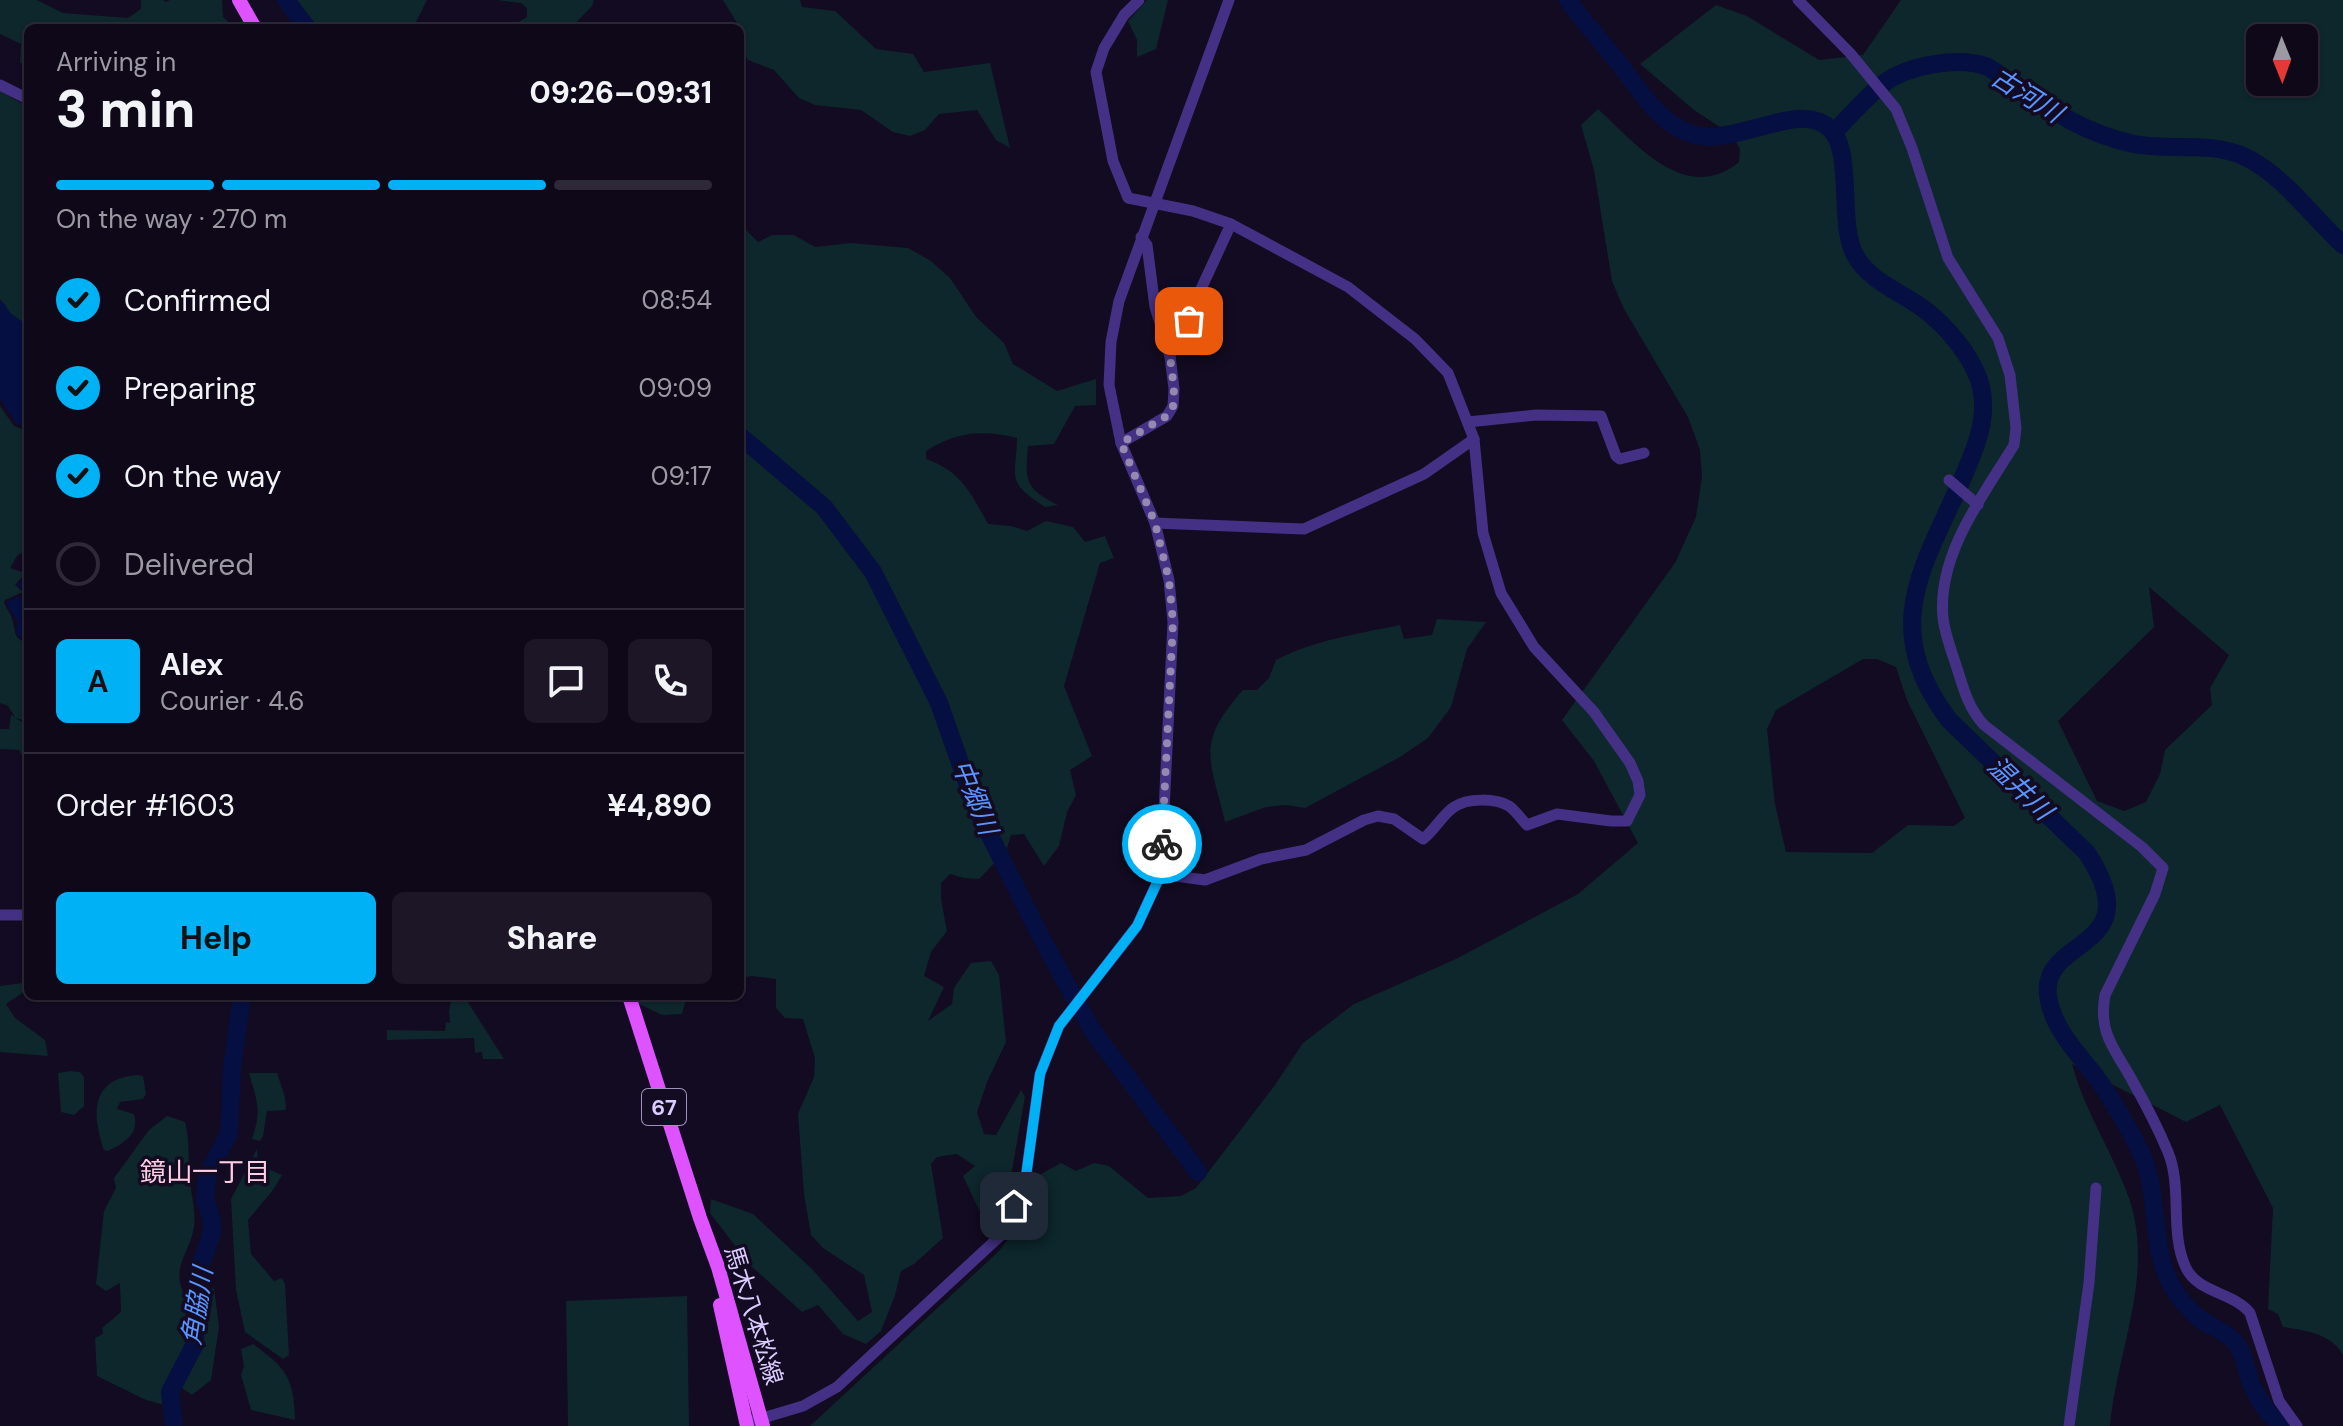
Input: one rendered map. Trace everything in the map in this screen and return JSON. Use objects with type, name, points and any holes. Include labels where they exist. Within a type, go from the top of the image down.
[{"type":"main road","points":[[239,0],[253,24]]},
{"type":"main road","name":"馬木八本松線","points":[[630,1000],[718,1267],[763,1423]]},
{"type":"main road","name":"馬木八本松線","points":[[700,1218],[747,1425]]},
{"type":"street","points":[[1139,0],[1124,15],[1104,48],[1096,72],[1113,161],[1128,198],[1154,202],[1231,224],[1348,287],[1415,339],[1448,373],[1474,439],[1483,533],[1501,593],[1534,647],[1594,712],[1630,763],[1640,795],[1627,821],[1557,814],[1527,825],[1511,808],[1500,802],[1482,800],[1451,808],[1423,839],[1394,819],[1378,816],[1306,850],[1261,859],[1205,880],[1161,874]]},
{"type":"street","points":[[747,1425],[763,1423],[820,1398],[837,1387],[999,1237],[1026,1176],[1040,1074],[1059,1026],[1137,926],[1161,874],[1173,622],[1169,580],[1155,523],[1121,443],[1109,385],[1111,342],[1119,301],[1141,237],[1229,0]]},
{"type":"street","points":[[1798,0],[1890,99],[1907,135],[1948,258],[1998,338],[2010,375],[2016,428],[2014,445],[1977,504],[1951,556],[1943,596],[1943,618],[1972,712],[1984,725],[2142,847],[2163,868],[2155,894],[2105,995],[2102,1012],[2105,1032],[2132,1080],[2173,1167],[2180,1243],[2186,1268],[2202,1285],[2243,1305],[2250,1313],[2279,1401],[2297,1426]]},
{"type":"street","points":[[0,85],[24,97]]},
{"type":"street","points":[[1170,356],[1231,224]]},
{"type":"street","points":[[1121,443],[1167,416],[1173,406],[1170,356],[1155,307],[1147,245],[1141,237]]},
{"type":"street","points":[[1468,422],[1536,415],[1601,416],[1616,456],[1620,459],[1644,453]]},
{"type":"street","points":[[1155,523],[1304,529],[1424,474],[1474,439]]},
{"type":"street","points":[[1949,480],[1977,504]]},
{"type":"street","points":[[0,915],[24,915]]},
{"type":"street","points":[[2069,1426],[2089,1283],[2096,1188]]},
{"type":"green space","points":[[0,0],[37,0],[63,13],[128,18],[141,9],[141,0],[222,0],[223,17],[231,24],[24,24],[24,64],[20,63],[21,44],[0,34]]},
{"type":"green space","points":[[294,0],[427,0],[415,24],[315,24]]},
{"type":"green space","points":[[497,0],[594,0],[575,24],[515,24],[527,17],[527,8],[521,3]]},
{"type":"green space","points":[[723,0],[800,0],[802,7],[835,11],[876,49],[913,54],[924,72],[990,63],[1010,148],[996,140],[977,110],[939,114],[925,130],[910,136],[893,132],[861,110],[815,105],[799,98],[774,70],[748,60],[744,53],[744,24],[738,24]]},
{"type":"green space","points":[[1147,0],[1168,0],[1156,49],[1137,57],[1137,40],[1128,21]]},
{"type":"green space","points":[[1901,0],[2343,0],[2343,1355],[2325,1338],[2283,1327],[2278,1314],[2268,1309],[2273,1208],[2220,1105],[2186,1122],[2072,1064],[2129,1198],[2136,1227],[2136,1284],[2110,1426],[810,1426],[998,1252],[1018,1227],[1041,1174],[1061,1163],[1076,1171],[1094,1163],[1109,1166],[1148,1198],[1181,1196],[1196,1188],[1275,1085],[1303,1043],[1354,1004],[1456,959],[1578,894],[1638,843],[1594,761],[1562,720],[1675,563],[1696,517],[1702,476],[1700,450],[1688,417],[1624,309],[1612,281],[1594,170],[1581,125],[1598,109],[1662,165],[1681,174],[1700,177],[1719,174],[1739,162],[1740,149],[1732,135],[1694,110],[1640,64],[1716,5],[1747,16],[1819,60],[1863,55]],"holes":[[[2149,587],[2229,655],[2210,688],[2212,705],[2165,750],[2160,774],[2146,802],[2124,811],[2097,801],[2058,721],[2154,627]],[[1863,659],[1877,659],[1896,667],[1907,700],[1965,818],[1954,826],[1908,825],[1872,853],[1786,852],[1775,804],[1767,729],[1776,710]]]},
{"type":"green space","points":[[0,91],[24,105],[24,323],[10,313],[0,299]]},
{"type":"green space","points":[[747,231],[758,242],[772,235],[794,235],[815,247],[851,243],[908,248],[931,261],[950,278],[976,317],[1004,343],[1013,364],[1057,391],[1096,379],[1096,405],[1075,406],[1054,444],[1028,446],[1027,476],[1030,483],[1039,494],[1058,505],[1045,507],[1018,485],[1015,471],[1017,438],[970,434],[926,451],[926,459],[948,470],[964,484],[988,524],[1027,531],[1046,521],[1073,527],[1085,542],[1105,536],[1114,558],[1100,563],[1064,686],[1092,756],[1070,770],[1076,795],[1067,812],[1059,846],[1044,866],[1024,834],[1011,835],[1006,851],[979,879],[950,874],[941,883],[947,931],[931,952],[924,976],[944,987],[928,1021],[952,1004],[954,988],[971,963],[991,961],[999,975],[1006,1042],[977,1112],[984,1134],[996,1135],[1021,1090],[1025,1097],[1010,1181],[983,1218],[963,1176],[975,1166],[957,1154],[937,1157],[931,1164],[943,1238],[914,1264],[901,1271],[881,1331],[866,1344],[843,1334],[818,1305],[802,1312],[750,1265],[710,1213],[711,1199],[753,1214],[812,1269],[858,1321],[872,1312],[864,1275],[823,1248],[811,1235],[804,1194],[798,1114],[814,1077],[815,1058],[803,1019],[785,1018],[776,1008],[776,979],[744,977],[744,232]]},
{"type":"green space","points":[[0,406],[24,435],[24,551],[10,568],[24,573],[15,585],[23,592],[4,603],[12,617],[17,637],[24,642],[24,720],[15,718],[24,723],[24,758],[19,750],[0,749],[0,729],[9,729],[11,715],[15,717],[8,706],[0,703]]},
{"type":"green space","points":[[1437,619],[1486,622],[1467,649],[1451,707],[1428,738],[1400,757],[1305,808],[1286,805],[1266,807],[1225,822],[1210,752],[1218,724],[1243,690],[1257,690],[1269,678],[1276,660],[1306,647],[1400,625],[1404,639],[1432,635]]},
{"type":"green space","points":[[23,983],[24,992],[6,1004],[15,1018],[45,1040],[48,1056],[0,1052],[0,986]]},
{"type":"green space","points":[[451,1000],[467,1000],[504,1059],[483,1059],[482,1052],[475,1053],[474,1038],[387,1040],[387,1030],[445,1031],[446,1022],[450,1023]]},
{"type":"green space","points":[[638,1000],[686,1000],[682,1014],[662,1015],[639,1004]]},
{"type":"green space","points":[[80,1072],[84,1077],[84,1106],[74,1115],[61,1112],[58,1073]]},
{"type":"green space","points":[[249,1073],[277,1073],[285,1097],[286,1110],[267,1111],[260,1141],[252,1139],[257,1106]]},
{"type":"green space","points":[[143,1076],[146,1094],[143,1099],[120,1102],[117,1109],[134,1114],[133,1132],[120,1145],[104,1150],[97,1124],[98,1100],[110,1083]]},
{"type":"green space","points":[[167,1116],[185,1122],[194,1210],[192,1236],[180,1269],[181,1287],[186,1298],[214,1288],[219,1327],[211,1380],[192,1395],[175,1383],[164,1405],[146,1400],[97,1376],[95,1338],[103,1334],[102,1328],[121,1312],[120,1283],[106,1291],[96,1284],[104,1211],[116,1188],[114,1178],[149,1130]]},
{"type":"green space","points":[[257,1149],[258,1165],[282,1175],[248,1220],[251,1254],[274,1281],[282,1278],[285,1284],[289,1355],[283,1359],[245,1332],[236,1290],[231,1199]]},
{"type":"green space","points":[[687,1296],[689,1426],[568,1426],[566,1301]]},
{"type":"green space","points":[[253,1344],[281,1367],[286,1375],[293,1393],[295,1420],[251,1410],[241,1375],[244,1366],[241,1349]]},
{"type":"shaded area","points":[[0,301],[24,323],[24,427],[16,423],[0,399]]},
{"type":"shaded area","points":[[24,578],[24,590],[17,586]]},
{"type":"shaded area","points":[[24,595],[24,638],[19,637],[16,630],[18,623],[6,602]]},
{"type":"waterway","name":"中郷川","points":[[286,0],[304,24]]},
{"type":"waterway","name":"温井川","points":[[1568,0],[1650,104],[1682,130],[1711,137],[1808,119],[1824,124],[1834,133],[1843,164],[1847,222],[1855,255],[1874,277],[1924,309],[1941,324],[1964,351],[1975,370],[1983,403],[1979,436],[1917,588],[1912,619],[1915,650],[1927,684],[1949,720],[2087,853],[2103,885],[2107,908],[2101,925],[2060,962],[2050,976],[2050,1007],[2060,1029],[2108,1094],[2140,1151],[2151,1184],[2160,1254],[2172,1286],[2195,1315],[2235,1342],[2256,1394],[2281,1426]]},
{"type":"waterway","name":"古河川","points":[[1834,132],[1871,94],[1894,77],[1934,64],[1976,64],[1988,67],[2074,122],[2112,138],[2147,146],[2203,147],[2243,156],[2284,184],[2343,245]]},
{"type":"waterway","name":"中郷川","points":[[744,439],[824,507],[873,572],[939,703],[976,808],[1042,939],[1092,1030],[1198,1172]]},
{"type":"waterway","name":"角脇川","points":[[174,1426],[170,1392],[195,1344],[196,1278],[212,1233],[205,1198],[206,1186],[208,1174],[229,1133],[232,1069],[241,1000]]},
{"type":"way so far","points":[[1162,844],[1173,622],[1169,580],[1155,523],[1121,443],[1167,416],[1173,406],[1170,356],[1189,321]]},
{"type":"district","name":"鏡山一丁目","points":[[205,1172]]},
{"type":"route","points":[[1014,1206],[1026,1176],[1040,1074],[1059,1026],[1137,926],[1161,874],[1162,844]]}]
